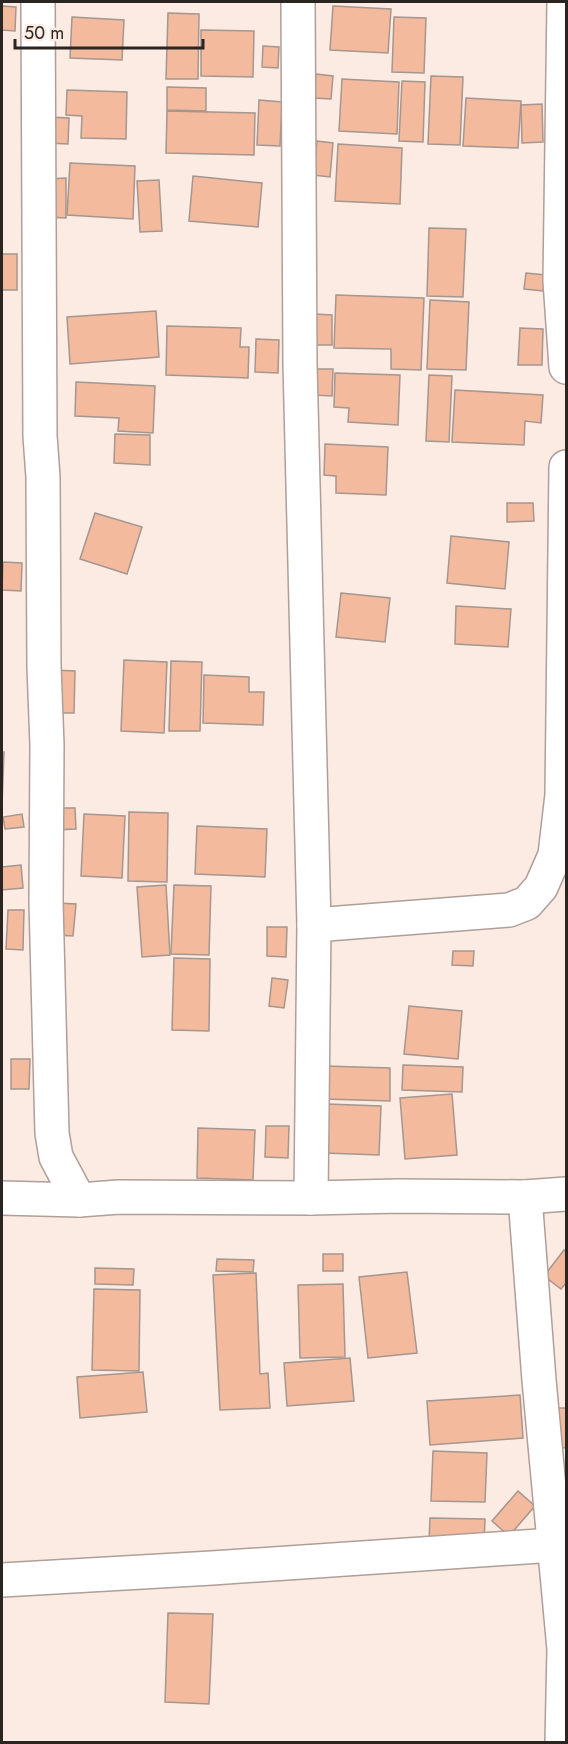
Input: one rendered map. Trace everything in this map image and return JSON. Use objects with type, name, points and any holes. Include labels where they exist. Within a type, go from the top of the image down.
[{"type":"street","points":[[38,2],[40,436],[43,477],[44,667],[47,745],[46,902],[52,1133],[56,1157],[79,1200]]},
{"type":"street","points":[[298,2],[300,364],[314,925],[311,1198]]},
{"type":"street","points":[[564,2],[560,281],[567,367]]},
{"type":"street","points":[[314,925],[510,910],[527,903],[541,887],[555,855],[562,795],[567,467]]},
{"type":"street","points":[[2,1198],[79,1200],[119,1197],[525,1197],[567,1194]]},
{"type":"street","points":[[525,1197],[564,1649],[562,1743]]},
{"type":"street","points":[[2,1580],[224,1568],[554,1545]]},
{"type":"building","points":[[2,6],[16,7],[15,31],[2,30]]},
{"type":"building","points":[[333,6],[391,9],[388,53],[330,50]]},
{"type":"building","points":[[168,13],[199,14],[198,79],[166,79]]},
{"type":"building","points":[[72,17],[124,20],[122,60],[70,58]]},
{"type":"building","points":[[394,17],[426,18],[424,73],[392,72]]},
{"type":"building","points":[[201,30],[254,31],[253,77],[201,76]]},
{"type":"building","points":[[263,46],[279,47],[278,68],[262,67]]},
{"type":"building","points":[[316,74],[333,76],[331,99],[314,98]]},
{"type":"building","points":[[431,76],[463,77],[460,145],[428,144]]},
{"type":"building","points":[[342,79],[399,82],[397,134],[339,131]]},
{"type":"building","points":[[402,81],[425,82],[423,142],[399,141]]},
{"type":"building","points":[[167,87],[206,88],[206,111],[167,110]]},
{"type":"building","points":[[67,90],[127,92],[126,139],[81,138],[82,116],[66,115]]},
{"type":"building","points":[[466,98],[521,101],[518,148],[463,146]]},
{"type":"building","points":[[259,100],[282,102],[280,146],[257,145]]},
{"type":"building","points":[[542,104],[543,142],[522,143],[521,105]]},
{"type":"building","points":[[167,111],[255,113],[254,155],[166,153]]},
{"type":"building","points":[[48,117],[69,118],[68,144],[47,143]]},
{"type":"building","points":[[317,141],[333,143],[330,177],[313,175]]},
{"type":"building","points":[[338,144],[402,148],[400,204],[335,201]]},
{"type":"building","points":[[70,163],[135,166],[133,219],[67,215]]},
{"type":"building","points":[[193,176],[262,183],[258,227],[189,221]]},
{"type":"building","points":[[66,178],[66,218],[47,217],[47,179]]},
{"type":"building","points":[[159,180],[162,231],[140,232],[137,181]]},
{"type":"building","points":[[429,228],[466,229],[463,297],[427,296]]},
{"type":"building","points":[[2,254],[17,254],[17,290],[2,290]]},
{"type":"building","points":[[526,273],[545,275],[543,291],[524,289]]},
{"type":"building","points":[[336,295],[424,298],[421,370],[391,369],[391,349],[334,348]]},
{"type":"building","points":[[430,300],[469,302],[466,370],[427,369]]},
{"type":"building","points":[[156,311],[159,357],[70,364],[67,317]]},
{"type":"building","points":[[314,314],[332,315],[332,345],[313,345]]},
{"type":"building","points":[[167,326],[241,328],[240,347],[249,347],[248,378],[166,375]]},
{"type":"building","points":[[520,328],[543,329],[542,365],[518,365]]},
{"type":"building","points":[[256,339],[279,340],[278,373],[255,372]]},
{"type":"building","points":[[314,369],[333,369],[332,396],[313,395]]},
{"type":"building","points":[[335,373],[400,375],[398,425],[348,422],[349,408],[334,407]]},
{"type":"building","points":[[429,375],[452,376],[449,442],[426,441]]},
{"type":"building","points":[[76,382],[155,386],[153,433],[118,431],[119,418],[75,416]]},
{"type":"building","points":[[455,390],[543,395],[541,423],[525,421],[524,445],[452,442]]},
{"type":"building","points":[[115,434],[150,435],[150,465],[114,463]]},
{"type":"building","points":[[325,444],[388,447],[386,495],[336,493],[336,476],[324,475]]},
{"type":"building","points":[[507,503],[533,503],[534,521],[507,522]]},
{"type":"building","points":[[95,513],[142,527],[127,574],[80,559]]},
{"type":"building","points":[[451,536],[509,542],[505,589],[447,583]]},
{"type":"building","points":[[3,562],[22,563],[21,591],[2,590]]},
{"type":"building","points":[[341,593],[390,598],[385,642],[336,637]]},
{"type":"building","points":[[456,606],[511,609],[508,647],[455,644]]},
{"type":"building","points":[[124,660],[167,662],[164,733],[121,731]]},
{"type":"building","points":[[171,661],[202,662],[200,731],[169,731]]},
{"type":"building","points":[[53,670],[75,671],[74,713],[52,713]]},
{"type":"building","points":[[204,675],[249,677],[249,692],[264,692],[263,725],[203,723]]},
{"type":"building","points":[[2,752],[4,752],[2,805]]},
{"type":"building","points":[[54,808],[75,808],[76,829],[55,830]]},
{"type":"building","points":[[129,812],[168,813],[167,882],[128,881]]},
{"type":"building","points":[[22,814],[24,827],[5,829],[3,817]]},
{"type":"building","points":[[84,814],[125,816],[122,878],[81,876]]},
{"type":"building","points":[[197,826],[267,829],[265,877],[195,874]]},
{"type":"building","points":[[21,865],[23,888],[2,890],[2,867]]},
{"type":"building","points":[[166,885],[170,955],[142,957],[137,887]]},
{"type":"building","points":[[174,885],[211,886],[209,955],[171,954]]},
{"type":"building","points":[[57,903],[76,904],[73,936],[54,935]]},
{"type":"building","points":[[8,910],[24,910],[23,950],[6,949]]},
{"type":"building","points":[[267,927],[287,927],[286,957],[267,956]]},
{"type":"building","points":[[453,951],[474,951],[473,966],[452,965]]},
{"type":"building","points":[[174,958],[210,959],[209,1031],[172,1030]]},
{"type":"building","points":[[272,978],[288,980],[284,1008],[269,1006]]},
{"type":"building","points":[[409,1006],[462,1011],[458,1059],[404,1054]]},
{"type":"building","points":[[11,1059],[30,1059],[29,1089],[11,1089]]},
{"type":"building","points":[[403,1065],[463,1067],[462,1092],[402,1090]]},
{"type":"building","points":[[325,1066],[390,1068],[390,1101],[325,1099]]},
{"type":"building","points":[[452,1094],[457,1155],[405,1159],[400,1098]]},
{"type":"building","points":[[327,1104],[381,1106],[379,1155],[325,1153]]},
{"type":"building","points":[[266,1126],[289,1126],[288,1158],[265,1157]]},
{"type":"building","points":[[198,1128],[255,1130],[253,1180],[197,1178]]},
{"type":"building","points":[[564,1250],[566,1252],[566,1283],[561,1289],[544,1276]]},
{"type":"building","points":[[323,1254],[343,1254],[343,1271],[323,1271]]},
{"type":"building","points":[[217,1259],[254,1260],[253,1272],[216,1271]]},
{"type":"building","points":[[95,1268],[134,1269],[133,1285],[95,1284]]},
{"type":"building","points":[[407,1272],[417,1353],[368,1358],[359,1277]]},
{"type":"building","points":[[256,1273],[260,1374],[268,1373],[270,1408],[220,1410],[213,1275]]},
{"type":"building","points":[[343,1284],[345,1357],[300,1358],[298,1285]]},
{"type":"building","points":[[94,1289],[140,1290],[139,1371],[92,1370]]},
{"type":"building","points":[[350,1358],[354,1401],[287,1406],[284,1363]]},
{"type":"building","points":[[143,1372],[147,1412],[80,1418],[77,1377]]},
{"type":"building","points":[[520,1395],[523,1438],[430,1445],[427,1401]]},
{"type":"building","points":[[556,1408],[566,1408],[566,1448],[554,1447]]},
{"type":"building","points":[[433,1451],[487,1453],[485,1502],[431,1501]]},
{"type":"building","points":[[518,1491],[535,1506],[509,1536],[492,1521]]},
{"type":"building","points":[[430,1518],[485,1519],[484,1543],[429,1542]]},
{"type":"building","points":[[168,1613],[213,1614],[209,1704],[165,1702]]}]
